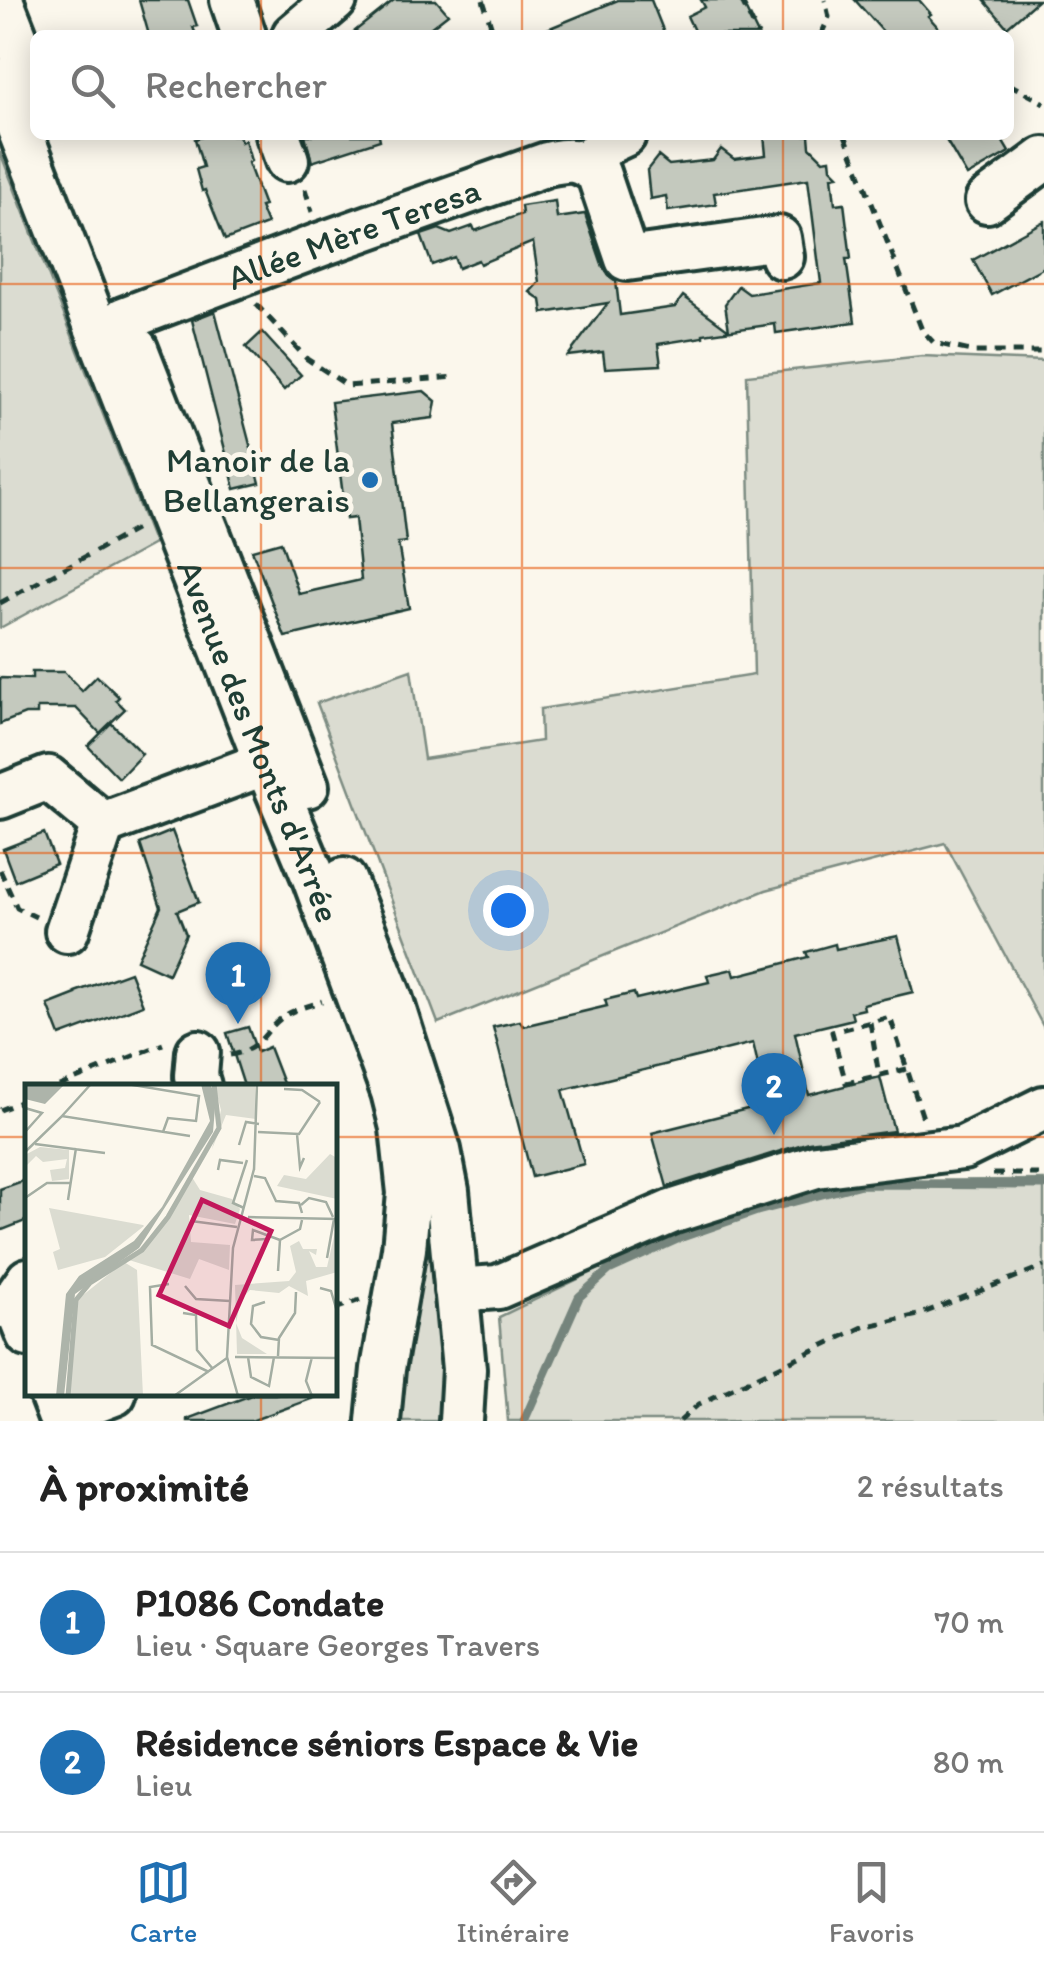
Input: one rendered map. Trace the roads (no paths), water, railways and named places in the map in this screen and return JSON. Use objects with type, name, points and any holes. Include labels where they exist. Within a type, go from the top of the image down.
[{"type":"street","points":[[1,0],[30,74]]},
{"type":"street","points":[[232,0],[242,30]]},
{"type":"street","points":[[300,30],[335,0]]},
{"type":"street","name":"Avenue des Monts d'Arrée","points":[[0,80],[314,878],[393,1092],[402,1128],[409,1193],[378,1421]]},
{"type":"street","name":"Avenue des Monts d'Arrée","points":[[55,140],[410,1054],[440,1150],[447,1191],[464,1369],[460,1421]]},
{"type":"street","points":[[613,140],[586,164],[598,173],[629,268],[779,238],[782,257]]},
{"type":"street","name":"Allée Mère Teresa","points":[[124,320],[546,164],[572,159],[586,164]]},
{"type":"street","points":[[987,201],[1044,159]]},
{"type":"street","points":[[103,824],[266,763]]},
{"type":"street","points":[[0,797],[48,778],[103,824]]},
{"type":"street","points":[[67,931],[103,824]]},
{"type":"street","points":[[456,1290],[498,1287],[671,1212],[816,1166],[963,1148],[1044,1108]]},
{"type":"street","points":[[52,1396],[60,1415],[109,1396]]},
{"type":"waterway","points":[[524,1421],[579,1297],[609,1270],[682,1237],[757,1211],[861,1184],[1044,1185]]},
{"type":"place","name":"Manoir de la Bellangerais","points":[[370,480]]},
{"type":"place","name":"P1086 Condate","points":[[238,1024]]},
{"type":"place","name":"Résidence séniors Espace & Vie","points":[[774,1135]]}]
